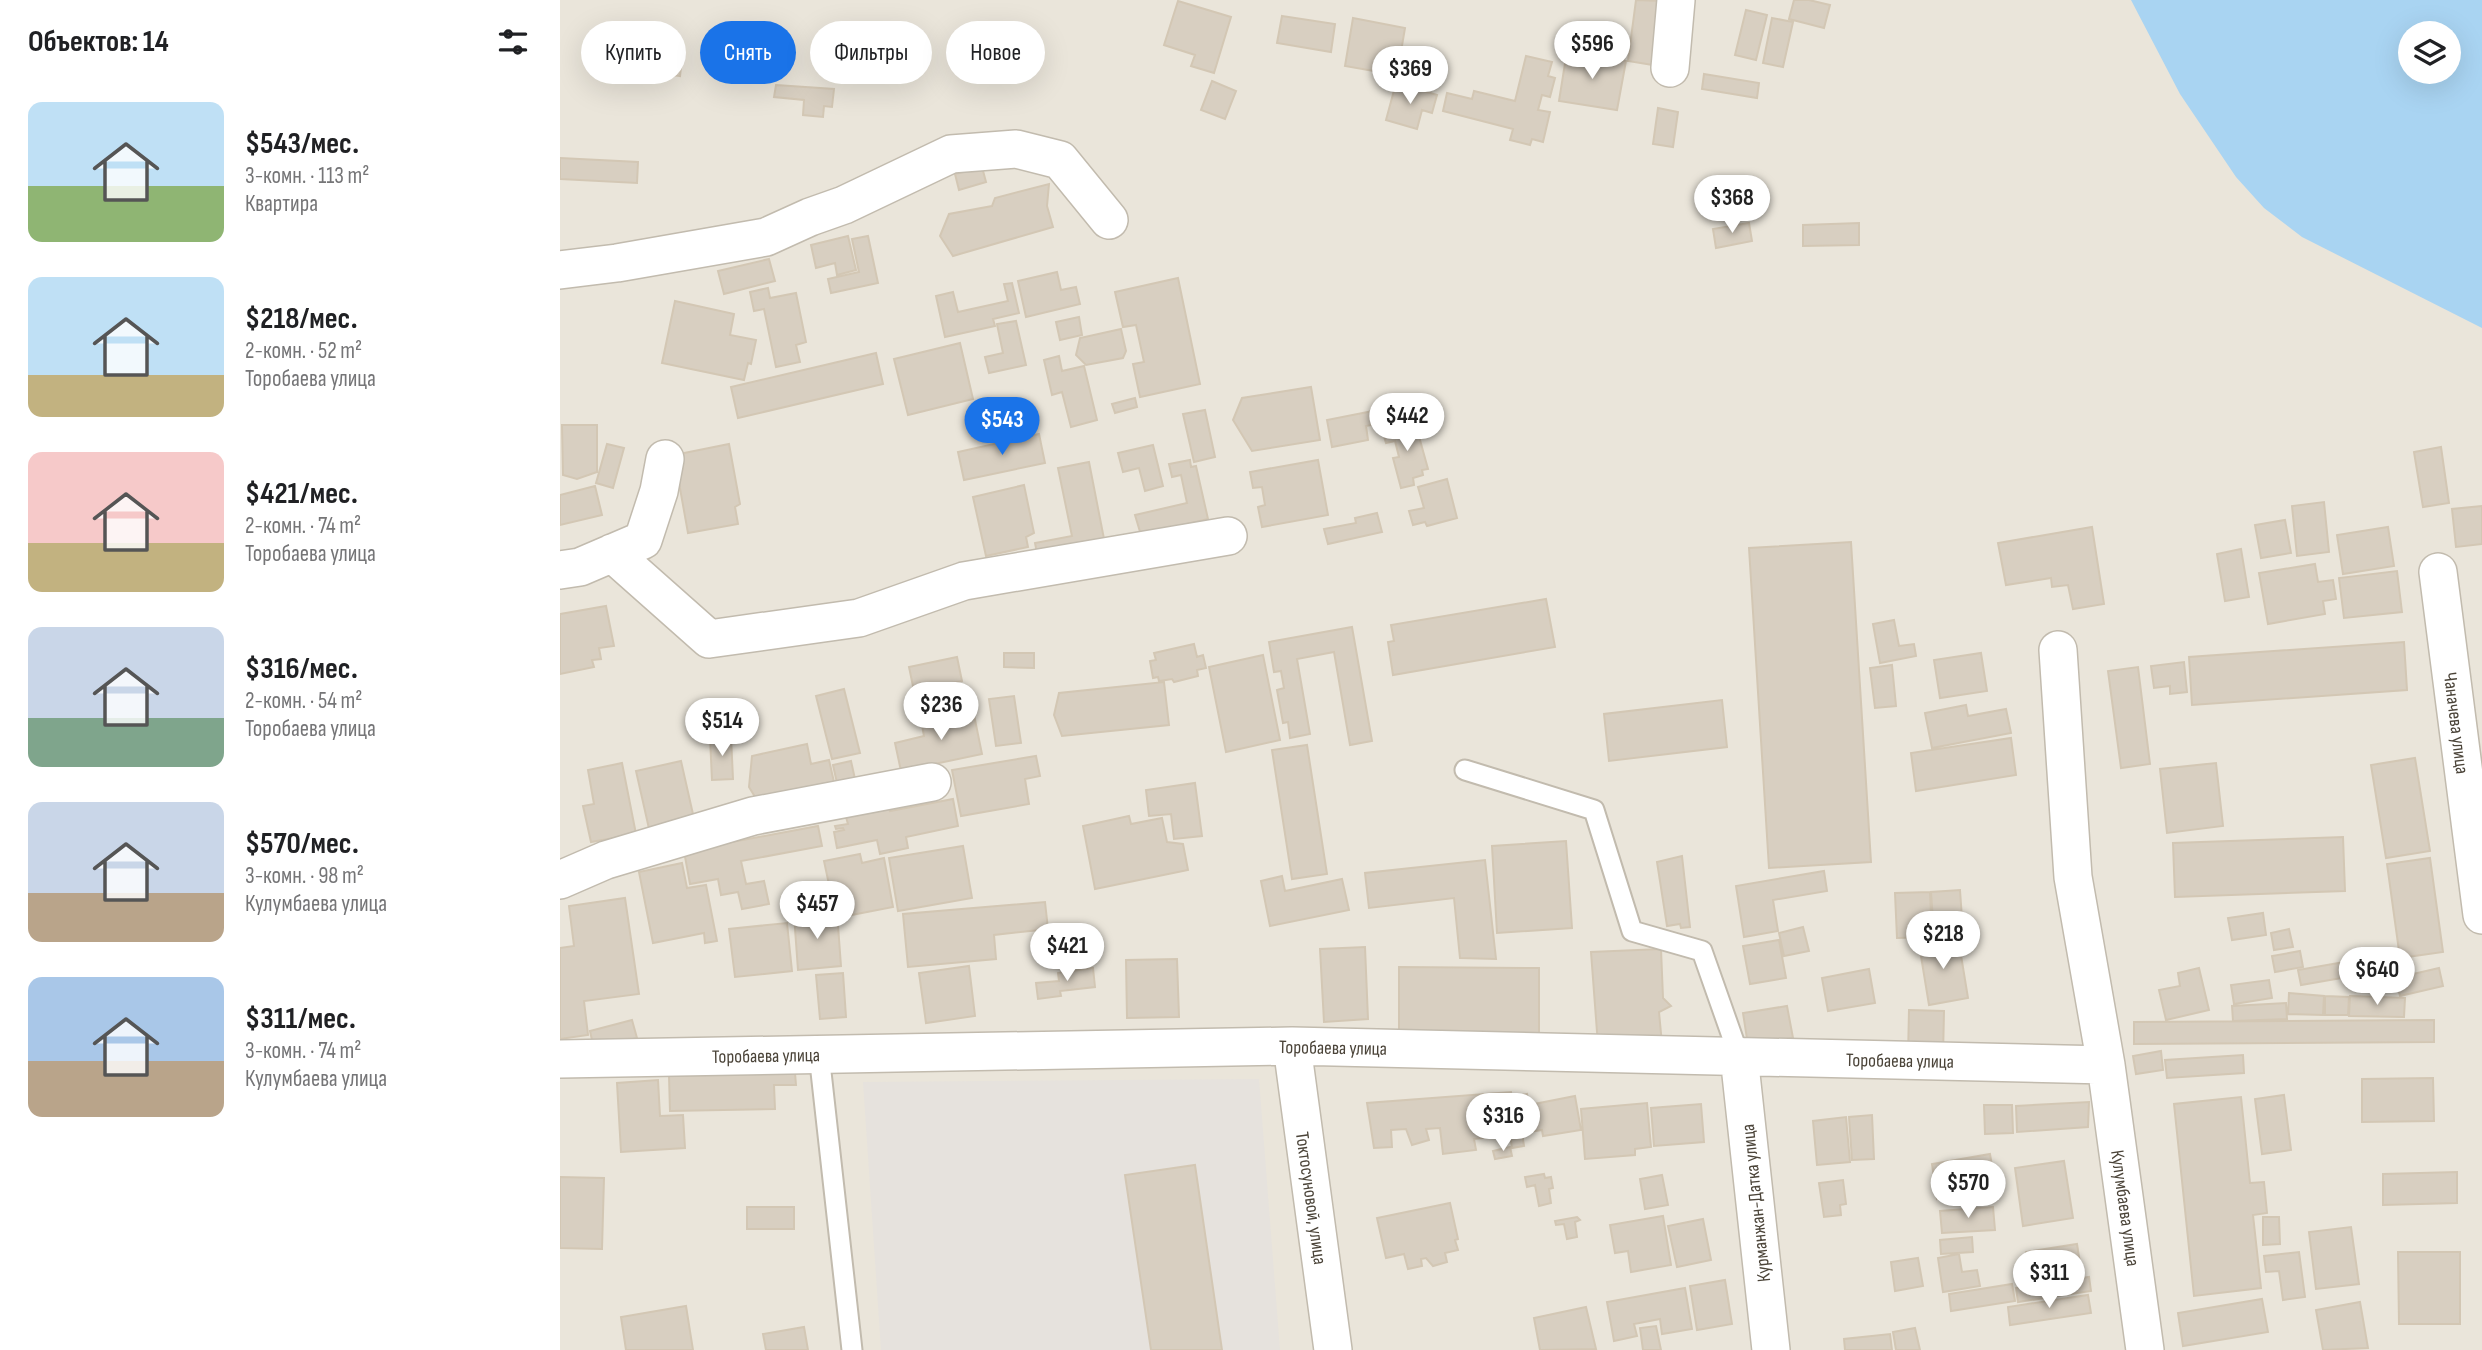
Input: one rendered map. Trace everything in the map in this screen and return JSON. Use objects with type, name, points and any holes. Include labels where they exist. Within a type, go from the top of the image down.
[{"type":"street","points":[[1670,68],[1676,0]]},
{"type":"street","points":[[560,270],[617,263],[765,237],[845,205],[951,154],[1016,149],[1060,160],[1109,220]]},
{"type":"street","points":[[560,570],[580,567],[643,540],[659,491],[665,459]]},
{"type":"street","points":[[612,553],[709,639],[859,618],[964,581],[1228,536]]},
{"type":"street","name":"Чаначева улица","points":[[2438,572],[2482,915]]},
{"type":"street","name":"Кулумбаева улица","points":[[2058,650],[2073,877],[2106,1065],[2145,1350]]},
{"type":"street","points":[[560,880],[606,860],[753,816],[932,782]]},
{"type":"street","name":"Торобаева улица","points":[[560,1059],[1292,1046],[2106,1065]]},
{"type":"street","name":"Токтосуновой, улица","points":[[1292,1046],[1333,1350]]},
{"type":"street","name":"Курманжан-Датка улица","points":[[1739,1056],[1771,1350]]},
{"type":"lane","points":[[1465,770],[1594,810],[1632,931],[1702,951],[1739,1056]]},
{"type":"lane","points":[[820,1054],[852,1350]]},
{"type":"shaded area","points":[[560,0],[2391,0],[2403,21],[2398,21],[2398,84],[2461,83],[2482,102],[2482,1350],[560,1350]]},
{"type":"shaded area","points":[[1259,1079],[1280,1350],[881,1350],[863,1082]]},
{"type":"water","points":[[2131,0],[2482,0],[2482,328],[2302,237],[2264,208],[2236,177],[2180,94]]},
{"type":"building","points":[[1636,0],[1662,1],[1653,65],[1628,61]]},
{"type":"building","points":[[1794,0],[1830,5],[1824,28],[1789,19]]},
{"type":"building","points":[[1178,1],[1231,17],[1214,73],[1191,66],[1195,55],[1164,45]]},
{"type":"building","points":[[1746,10],[1767,15],[1756,60],[1735,55]]},
{"type":"building","points":[[1282,16],[1335,24],[1331,52],[1277,43]]},
{"type":"building","points":[[1353,18],[1405,28],[1397,75],[1345,66]]},
{"type":"building","points":[[1772,18],[1793,22],[1783,67],[1763,63]]},
{"type":"building","points":[[1567,51],[1626,61],[1617,110],[1559,101]]},
{"type":"building","points":[[1526,56],[1552,62],[1548,76],[1555,78],[1550,97],[1542,95],[1538,110],[1550,112],[1543,142],[1532,139],[1530,145],[1510,140],[1513,129],[1443,111],[1447,93],[1472,99],[1474,91],[1515,101]]},
{"type":"building","points":[[1704,74],[1759,83],[1757,98],[1702,89]]},
{"type":"building","points":[[1212,81],[1236,91],[1225,119],[1201,110]]},
{"type":"building","points":[[1396,83],[1437,95],[1432,113],[1422,110],[1417,129],[1386,120]]},
{"type":"building","points":[[776,85],[834,89],[832,107],[824,106],[823,117],[803,115],[804,100],[774,97]]},
{"type":"building","points":[[1658,108],[1678,112],[1673,147],[1653,144]]},
{"type":"building","points":[[560,158],[638,162],[637,183],[560,179]]},
{"type":"building","points":[[982,167],[986,182],[959,190],[955,174]]},
{"type":"building","points":[[1049,184],[1047,206],[1053,227],[953,256],[940,236],[949,214],[992,206],[995,198]]},
{"type":"building","points":[[1749,223],[1752,241],[1716,248],[1713,229]]},
{"type":"building","points":[[1859,223],[1859,245],[1803,246],[1803,225]]},
{"type":"building","points":[[848,236],[856,270],[837,275],[835,263],[816,268],[811,245]]},
{"type":"building","points":[[868,236],[878,283],[831,293],[828,279],[859,272],[852,239]]},
{"type":"building","points":[[769,259],[775,281],[724,294],[718,271]]},
{"type":"building","points":[[1057,272],[1061,290],[1076,287],[1080,304],[1026,317],[1018,281]]},
{"type":"building","points":[[1178,278],[1200,384],[1140,397],[1133,364],[1144,362],[1136,325],[1123,327],[1115,292]]},
{"type":"building","points":[[1012,283],[1019,313],[993,319],[995,326],[945,337],[936,296],[953,292],[958,312],[1008,301],[1004,284]]},
{"type":"building","points":[[768,288],[770,298],[796,293],[806,342],[796,345],[800,362],[776,367],[764,309],[754,311],[750,292]]},
{"type":"building","points":[[675,301],[734,314],[730,335],[756,340],[751,364],[748,363],[744,380],[662,363]]},
{"type":"building","points":[[1079,317],[1082,335],[1060,340],[1056,322]]},
{"type":"building","points":[[1016,321],[1026,365],[989,373],[985,357],[1003,353],[997,324]]},
{"type":"building","points":[[1121,329],[1126,351],[1123,358],[1086,365],[1076,355],[1080,338]]},
{"type":"building","points":[[960,343],[973,399],[908,415],[894,359]]},
{"type":"building","points":[[876,353],[883,384],[738,418],[731,387]]},
{"type":"building","points":[[1059,356],[1062,371],[1084,366],[1097,420],[1071,427],[1062,392],[1052,395],[1044,360]]},
{"type":"building","points":[[1311,387],[1320,440],[1252,451],[1233,420],[1242,398]]},
{"type":"building","points":[[1135,398],[1137,407],[1115,413],[1112,404]]},
{"type":"building","points":[[1205,410],[1215,457],[1194,462],[1183,414]]},
{"type":"building","points":[[1378,410],[1381,423],[1366,426],[1368,440],[1332,447],[1327,420]]},
{"type":"building","points":[[1415,422],[1428,469],[1422,470],[1423,475],[1413,478],[1414,485],[1401,488],[1393,458],[1399,457],[1395,441],[1386,443],[1382,430]]},
{"type":"building","points":[[562,425],[597,425],[597,472],[577,479],[563,475]]},
{"type":"building","points":[[1039,434],[1045,463],[964,480],[958,452]]},
{"type":"building","points":[[607,444],[624,448],[613,488],[596,483]]},
{"type":"building","points":[[729,444],[740,504],[735,507],[738,524],[688,533],[674,455]]},
{"type":"building","points":[[1153,445],[1163,486],[1145,491],[1139,468],[1123,472],[1118,453]]},
{"type":"building","points":[[2441,447],[2449,503],[2423,507],[2414,452]]},
{"type":"building","points":[[1190,460],[1191,467],[1196,466],[1208,519],[1141,535],[1135,515],[1187,503],[1181,475],[1172,477],[1169,464]]},
{"type":"building","points":[[1318,460],[1328,515],[1262,527],[1258,507],[1265,505],[1262,487],[1253,488],[1250,472]]},
{"type":"building","points":[[1089,462],[1105,544],[1038,558],[1035,543],[1072,536],[1058,468]]},
{"type":"building","points":[[1447,479],[1457,518],[1427,526],[1425,522],[1413,525],[1409,511],[1424,508],[1418,487]]},
{"type":"building","points":[[1024,485],[1034,533],[1026,537],[1028,547],[986,556],[973,497]]},
{"type":"building","points":[[595,486],[602,515],[560,525],[560,495]]},
{"type":"building","points":[[2324,502],[2329,552],[2297,556],[2292,506]]},
{"type":"building","points":[[2482,506],[2482,544],[2456,547],[2452,509]]},
{"type":"building","points":[[1377,513],[1382,532],[1328,544],[1324,529],[1356,523],[1355,518]]},
{"type":"building","points":[[2285,520],[2291,553],[2261,558],[2255,525]]},
{"type":"building","points":[[2092,527],[2104,604],[2073,609],[2068,585],[2052,587],[2051,578],[2006,585],[1998,543]]},
{"type":"building","points":[[2388,527],[2394,566],[2343,574],[2337,535]]},
{"type":"building","points":[[1851,542],[1871,862],[1769,868],[1749,548]]},
{"type":"building","points":[[2241,549],[2249,597],[2225,601],[2217,554]]},
{"type":"building","points":[[2315,564],[2318,582],[2333,580],[2336,599],[2323,601],[2325,614],[2268,624],[2259,573]]},
{"type":"building","points":[[2397,571],[2402,612],[2344,618],[2339,578]]},
{"type":"building","points":[[1546,599],[1555,647],[1393,675],[1388,642],[1394,641],[1391,625]]},
{"type":"building","points":[[606,606],[614,646],[599,648],[601,659],[592,660],[594,667],[560,674],[560,614]]},
{"type":"building","points":[[1894,620],[1899,646],[1914,644],[1916,656],[1880,663],[1873,624]]},
{"type":"building","points":[[1352,627],[1372,741],[1350,745],[1334,652],[1297,659],[1310,734],[1290,738],[1288,722],[1283,723],[1277,690],[1284,688],[1281,671],[1274,672],[1269,642]]},
{"type":"building","points":[[2404,642],[2407,690],[2192,705],[2189,657]]},
{"type":"building","points":[[1194,644],[1197,657],[1203,655],[1206,668],[1197,670],[1198,676],[1174,682],[1172,679],[1159,681],[1158,677],[1153,678],[1150,661],[1156,660],[1154,653]]},
{"type":"building","points":[[1004,653],[1034,653],[1034,668],[1004,667]]},
{"type":"building","points":[[1981,653],[1987,691],[1940,698],[1934,660]]},
{"type":"building","points":[[1263,655],[1280,740],[1226,752],[1209,667]]},
{"type":"building","points":[[957,657],[962,681],[914,691],[909,667]]},
{"type":"building","points":[[2184,662],[2187,692],[2170,694],[2170,686],[2154,688],[2151,666]]},
{"type":"building","points":[[1892,665],[1896,706],[1875,708],[1870,668]]},
{"type":"building","points":[[2138,667],[2150,764],[2121,768],[2108,671]]},
{"type":"building","points":[[1164,682],[1169,725],[1062,736],[1054,715],[1059,693]]},
{"type":"building","points":[[844,689],[860,753],[832,759],[816,696]]},
{"type":"building","points":[[1014,696],[1021,743],[996,746],[989,699]]},
{"type":"building","points":[[1722,700],[1727,747],[1609,761],[1604,714]]},
{"type":"building","points":[[1966,705],[1968,716],[2006,709],[2011,733],[1932,748],[1925,713]]},
{"type":"building","points":[[973,710],[982,754],[901,771],[895,743],[924,736],[921,720]]},
{"type":"building","points":[[737,715],[739,722],[743,722],[746,734],[736,736],[735,731],[729,732],[726,717]]},
{"type":"building","points":[[731,736],[733,779],[712,780],[710,737]]},
{"type":"building","points":[[2011,738],[2016,775],[1916,791],[1911,753]]},
{"type":"building","points":[[807,744],[811,764],[829,760],[834,782],[757,800],[749,787],[752,756]]},
{"type":"building","points":[[1307,745],[1327,874],[1292,879],[1272,750]]},
{"type":"building","points":[[1036,756],[1040,776],[1025,779],[1029,804],[961,816],[952,770]]},
{"type":"building","points":[[2415,758],[2430,851],[2386,858],[2371,765]]},
{"type":"building","points":[[681,761],[695,823],[650,833],[636,771]]},
{"type":"building","points":[[851,761],[855,779],[837,783],[833,765]]},
{"type":"building","points":[[622,763],[636,834],[591,842],[583,806],[594,804],[588,770]]},
{"type":"building","points":[[2216,763],[2223,826],[2167,833],[2160,769]]},
{"type":"building","points":[[1195,783],[1202,836],[1174,839],[1171,814],[1149,816],[1146,790]]},
{"type":"building","points":[[953,799],[958,826],[906,837],[908,848],[880,854],[877,840],[837,848],[834,832],[844,830],[836,829],[835,826],[848,824],[846,817],[876,811],[887,803],[890,811]]},
{"type":"building","points":[[1129,816],[1131,824],[1162,818],[1167,842],[1183,844],[1188,870],[1095,889],[1083,826]]},
{"type":"building","points":[[818,826],[822,846],[741,861],[746,884],[764,881],[769,904],[742,909],[738,892],[721,895],[718,879],[690,884],[684,851]]},
{"type":"building","points":[[2343,837],[2345,891],[2175,897],[2173,843]]},
{"type":"building","points":[[1566,841],[1572,928],[1497,933],[1492,846]]},
{"type":"building","points":[[963,846],[972,898],[898,911],[889,858]]},
{"type":"building","points":[[860,854],[862,863],[884,858],[893,907],[841,917],[831,894],[824,861]]},
{"type":"building","points":[[1682,856],[1690,927],[1681,928],[1680,924],[1667,926],[1657,862]]},
{"type":"building","points":[[2430,858],[2443,952],[2400,958],[2387,864]]},
{"type":"building","points":[[1485,860],[1496,959],[1460,958],[1454,898],[1369,908],[1365,873]]},
{"type":"building","points":[[682,863],[687,888],[706,885],[717,941],[705,943],[704,933],[653,943],[639,872]]},
{"type":"building","points":[[1824,871],[1827,891],[1773,900],[1778,931],[1744,937],[1736,886]]},
{"type":"building","points":[[1282,876],[1285,891],[1342,879],[1349,910],[1270,926],[1261,881]]},
{"type":"building","points":[[1960,890],[1963,933],[1934,935],[1931,892]]},
{"type":"building","points":[[1930,892],[1932,937],[1897,938],[1895,893]]},
{"type":"building","points":[[625,898],[639,994],[584,1001],[588,1035],[560,1039],[560,948],[574,946],[569,906]]},
{"type":"building","points":[[1045,902],[1048,929],[994,935],[996,959],[908,967],[903,914]]},
{"type":"building","points":[[837,912],[841,966],[798,970],[794,915]]},
{"type":"building","points":[[2263,913],[2266,935],[2232,940],[2228,918]]},
{"type":"building","points":[[787,923],[792,971],[735,977],[729,929]]},
{"type":"building","points":[[1803,927],[1809,951],[1784,956],[1779,933]]},
{"type":"building","points":[[2289,929],[2293,947],[2274,950],[2271,933]]},
{"type":"building","points":[[1958,937],[1968,998],[1929,1005],[1919,944]]},
{"type":"building","points":[[1779,940],[1786,978],[1750,984],[1743,946]]},
{"type":"building","points":[[1365,947],[1368,1019],[1324,1022],[1320,949]]},
{"type":"building","points":[[1661,949],[1663,998],[1671,1006],[1659,1012],[1662,1044],[1598,1045],[1591,952]]},
{"type":"building","points":[[2300,951],[2303,967],[2275,972],[2272,956]]},
{"type":"building","points":[[2396,955],[2399,973],[2371,976],[2369,959]]},
{"type":"building","points":[[1177,959],[1179,1017],[1127,1018],[1126,960]]},
{"type":"building","points":[[2356,960],[2359,975],[2301,985],[2298,970]]},
{"type":"building","points":[[969,966],[975,1016],[926,1023],[919,973]]},
{"type":"building","points":[[1399,967],[1539,968],[1539,1042],[1399,1038]]},
{"type":"building","points":[[1093,968],[1095,987],[1060,991],[1061,996],[1038,999],[1036,983],[1059,981],[1058,973]]},
{"type":"building","points":[[2199,968],[2209,1010],[2166,1020],[2159,990],[2180,986],[2178,973]]},
{"type":"building","points":[[2439,968],[2443,986],[2400,996],[2396,978]]},
{"type":"building","points":[[1869,969],[1875,1003],[1828,1011],[1822,978]]},
{"type":"building","points":[[843,973],[846,1017],[820,1019],[816,975]]},
{"type":"building","points":[[2269,980],[2272,998],[2234,1004],[2231,985]]},
{"type":"building","points":[[2289,993],[2324,996],[2323,1015],[2288,1014]]},
{"type":"building","points":[[2325,996],[2349,997],[2348,1015],[2325,1015]]},
{"type":"building","points":[[2350,996],[2405,998],[2404,1017],[2349,1016]]},
{"type":"building","points":[[2286,1003],[2287,1019],[2233,1021],[2232,1006]]},
{"type":"building","points":[[1787,1006],[1793,1038],[1748,1045],[1743,1013]]},
{"type":"building","points":[[1909,1010],[1944,1011],[1943,1057],[1908,1056]]},
{"type":"building","points":[[632,1020],[637,1038],[594,1049],[590,1031]]},
{"type":"building","points":[[2434,1020],[2434,1042],[2134,1044],[2134,1022]]},
{"type":"building","points":[[2161,1051],[2163,1070],[2136,1074],[2133,1056]]},
{"type":"building","points":[[2243,1055],[2244,1073],[2167,1078],[2165,1060]]},
{"type":"building","points":[[795,1073],[796,1085],[774,1085],[775,1109],[670,1111],[669,1076]]},
{"type":"building","points":[[2433,1078],[2434,1121],[2362,1122],[2362,1079]]},
{"type":"building","points":[[658,1080],[660,1116],[683,1115],[685,1148],[621,1152],[617,1083]]},
{"type":"building","points":[[1511,1092],[1514,1114],[1497,1116],[1499,1136],[1474,1139],[1476,1150],[1443,1154],[1440,1128],[1426,1129],[1429,1140],[1412,1145],[1406,1129],[1391,1130],[1392,1147],[1374,1148],[1367,1103]]},
{"type":"building","points":[[1527,1094],[1529,1105],[1575,1096],[1581,1130],[1543,1136],[1542,1130],[1522,1133],[1524,1146],[1512,1148],[1509,1126],[1501,1126],[1500,1118],[1517,1115],[1514,1096]]},
{"type":"building","points":[[2284,1095],[2291,1150],[2262,1154],[2255,1099]]},
{"type":"building","points":[[2241,1097],[2250,1183],[2264,1182],[2267,1213],[2253,1215],[2261,1288],[2194,1296],[2174,1104]]},
{"type":"building","points":[[2089,1102],[2088,1127],[2017,1132],[2016,1106]]},
{"type":"building","points":[[1647,1103],[1651,1147],[1635,1149],[1635,1155],[1585,1159],[1581,1109]]},
{"type":"building","points":[[1701,1104],[1704,1142],[1654,1146],[1651,1108]]},
{"type":"building","points":[[1984,1105],[2012,1105],[2013,1133],[1985,1134]]},
{"type":"building","points":[[1872,1115],[1874,1159],[1852,1160],[1849,1117]]},
{"type":"building","points":[[1846,1117],[1850,1162],[1817,1165],[1813,1121]]},
{"type":"building","points":[[1510,1147],[1512,1156],[1495,1159],[1493,1151]]},
{"type":"building","points":[[1990,1154],[1996,1189],[1937,1199],[1932,1164]]},
{"type":"building","points":[[2064,1161],[2073,1218],[2023,1226],[2015,1168]]},
{"type":"building","points":[[1195,1165],[1222,1350],[1151,1350],[1125,1175]]},
{"type":"building","points":[[2457,1172],[2457,1203],[2383,1205],[2383,1174]]},
{"type":"building","points":[[1544,1174],[1545,1178],[1551,1177],[1551,1203],[1539,1206],[1535,1185],[1527,1187],[1525,1177]]},
{"type":"building","points":[[1662,1175],[1668,1205],[1645,1209],[1640,1179]]},
{"type":"building","points":[[560,1177],[604,1178],[602,1249],[560,1248]]},
{"type":"building","points":[[1843,1180],[1846,1204],[1840,1205],[1841,1215],[1824,1217],[1819,1183]]},
{"type":"building","points":[[1450,1203],[1458,1250],[1445,1253],[1447,1262],[1433,1266],[1426,1258],[1421,1259],[1422,1266],[1408,1269],[1404,1254],[1386,1258],[1377,1218]]},
{"type":"building","points":[[747,1207],[794,1207],[794,1229],[747,1229]]},
{"type":"building","points":[[1993,1207],[1995,1230],[1942,1233],[1940,1211]]},
{"type":"building","points":[[1663,1216],[1671,1265],[1631,1272],[1628,1251],[1615,1253],[1610,1225]]},
{"type":"building","points":[[1577,1217],[1580,1220],[1575,1222],[1577,1237],[1567,1239],[1564,1224],[1556,1225],[1555,1221]]},
{"type":"building","points":[[2263,1217],[2279,1217],[2280,1244],[2263,1245]]},
{"type":"building","points":[[1703,1219],[1711,1260],[1677,1267],[1668,1226]]},
{"type":"building","points":[[2351,1227],[2359,1284],[2316,1289],[2309,1232]]},
{"type":"building","points":[[1972,1237],[1973,1252],[1941,1254],[1940,1240]]},
{"type":"building","points":[[2077,1244],[2082,1276],[2030,1284],[2026,1252]]},
{"type":"building","points":[[2299,1252],[2305,1297],[2283,1300],[2279,1271],[2266,1272],[2264,1256]]},
{"type":"building","points":[[2398,1252],[2460,1252],[2460,1324],[2399,1324]]},
{"type":"building","points":[[1959,1254],[1962,1272],[1977,1270],[1980,1286],[1943,1292],[1938,1258]]},
{"type":"building","points":[[1918,1258],[1923,1286],[1895,1291],[1891,1262]]},
{"type":"building","points":[[2089,1277],[2091,1291],[2018,1302],[2016,1288]]},
{"type":"building","points":[[1725,1280],[1732,1324],[1697,1330],[1690,1286]]},
{"type":"building","points":[[2012,1284],[2015,1301],[1951,1311],[1949,1294]]},
{"type":"building","points":[[1685,1288],[1692,1329],[1662,1334],[1660,1319],[1634,1324],[1637,1336],[1614,1341],[1607,1302]]},
{"type":"building","points":[[2088,1295],[2091,1313],[2010,1325],[2008,1307]]},
{"type":"building","points":[[2262,1299],[2268,1332],[2183,1346],[2178,1313]]},
{"type":"building","points":[[2360,1302],[2368,1348],[2323,1350],[2316,1310]]},
{"type":"building","points":[[686,1306],[693,1350],[626,1350],[621,1317]]},
{"type":"building","points":[[1586,1307],[1596,1349],[1540,1350],[1534,1318]]},
{"type":"building","points":[[1656,1326],[1661,1350],[1643,1350],[1640,1328]]},
{"type":"building","points":[[804,1327],[808,1350],[766,1350],[763,1334]]},
{"type":"building","points":[[1915,1328],[1920,1350],[1896,1350],[1893,1332]]},
{"type":"building","points":[[1890,1334],[1892,1350],[1845,1350],[1844,1339]]}]
